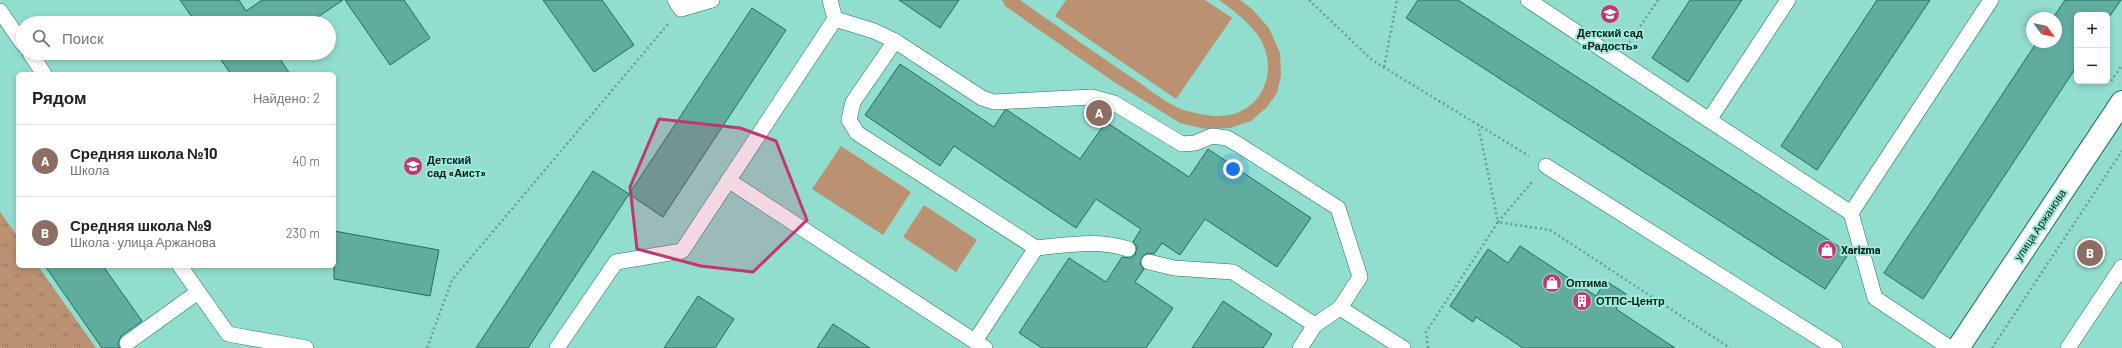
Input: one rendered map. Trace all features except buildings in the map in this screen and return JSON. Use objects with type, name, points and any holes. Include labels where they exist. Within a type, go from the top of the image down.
[{"type":"street","name":"улица Аржанова","points":[[1958,348],[2122,102]]},
{"type":"lane","points":[[678,4],[712,0]]},
{"type":"lane","points":[[557,348],[616,262],[682,251],[835,19],[830,0]]},
{"type":"lane","points":[[1528,0],[1850,213],[1875,298],[1950,348]]},
{"type":"lane","points":[[1710,120],[1788,0]]},
{"type":"lane","points":[[1850,213],[1991,0]]},
{"type":"lane","points":[[0,11],[16,34]]},
{"type":"lane","points":[[835,19],[874,31],[895,41],[982,98],[994,102],[1092,97],[1114,103],[1182,144],[1195,143],[1212,136],[1227,138],[1338,208],[1360,277],[1340,308],[1315,326],[1300,348]]},
{"type":"lane","points":[[895,41],[853,102],[849,120],[857,133],[1036,248],[1087,242],[1111,244],[1128,249]]},
{"type":"lane","points":[[35,60],[43,72]]},
{"type":"lane","points":[[1546,166],[1835,348]]},
{"type":"lane","points":[[728,180],[980,344],[1036,248]]},
{"type":"lane","points":[[1148,262],[1174,268],[1233,272],[1315,326]]},
{"type":"lane","points":[[2068,348],[2122,267]]},
{"type":"lane","points":[[181,268],[228,334],[306,348]]},
{"type":"lane","points":[[127,343],[198,292]]},
{"type":"lane","points":[[1340,308],[1403,348]]},
{"type":"path","points":[[1308,0],[1372,60],[1546,166],[1498,222],[1426,332],[1428,348]]},
{"type":"path","points":[[1384,67],[1397,0]]},
{"type":"path","points":[[1618,60],[1658,0]]},
{"type":"path","points":[[426,348],[452,280],[678,4]]},
{"type":"path","points":[[1478,124],[1498,222]]},
{"type":"path","points":[[1992,348],[2122,151]]},
{"type":"path","points":[[1498,222],[1550,230],[1730,348]]},
{"type":"highlighted area","points":[[659,119],[740,128],[776,141],[807,220],[753,272],[701,266],[637,249],[630,187]]},
{"type":"green space","points":[[1002,0],[1020,0],[1169,103],[1187,111],[1218,116],[1229,115],[1242,110],[1252,103],[1260,94],[1266,83],[1268,71],[1264,46],[1257,34],[1248,24],[1219,0],[1240,0],[1252,9],[1269,28],[1280,53],[1281,76],[1277,93],[1267,107],[1251,121],[1230,128],[1205,129],[1180,123],[1114,82],[1005,6]]},
{"type":"green space","points":[[1066,0],[1205,0],[1232,18],[1176,99],[1055,16]]},
{"type":"green space","points":[[841,146],[911,192],[883,235],[812,189]]},
{"type":"green space","points":[[924,205],[977,240],[956,272],[903,237]]},
{"type":"green space","points":[[0,212],[16,234],[16,268],[39,268],[96,348],[0,348]]},
{"type":"place","name":"Детский сад «Радость»","points":[[1610,14]]},
{"type":"place","name":"Средняя школа №10","points":[[1099,113]]},
{"type":"place","name":"Детский сад «Аист»","points":[[413,166]]},
{"type":"place","name":"Xarizma","points":[[1827,250]]},
{"type":"place","name":"Средняя школа №9","points":[[2090,253]]},
{"type":"place","name":"Оптима","points":[[1552,283]]},
{"type":"place","name":"ОТПС-Центр","points":[[1582,301]]}]
